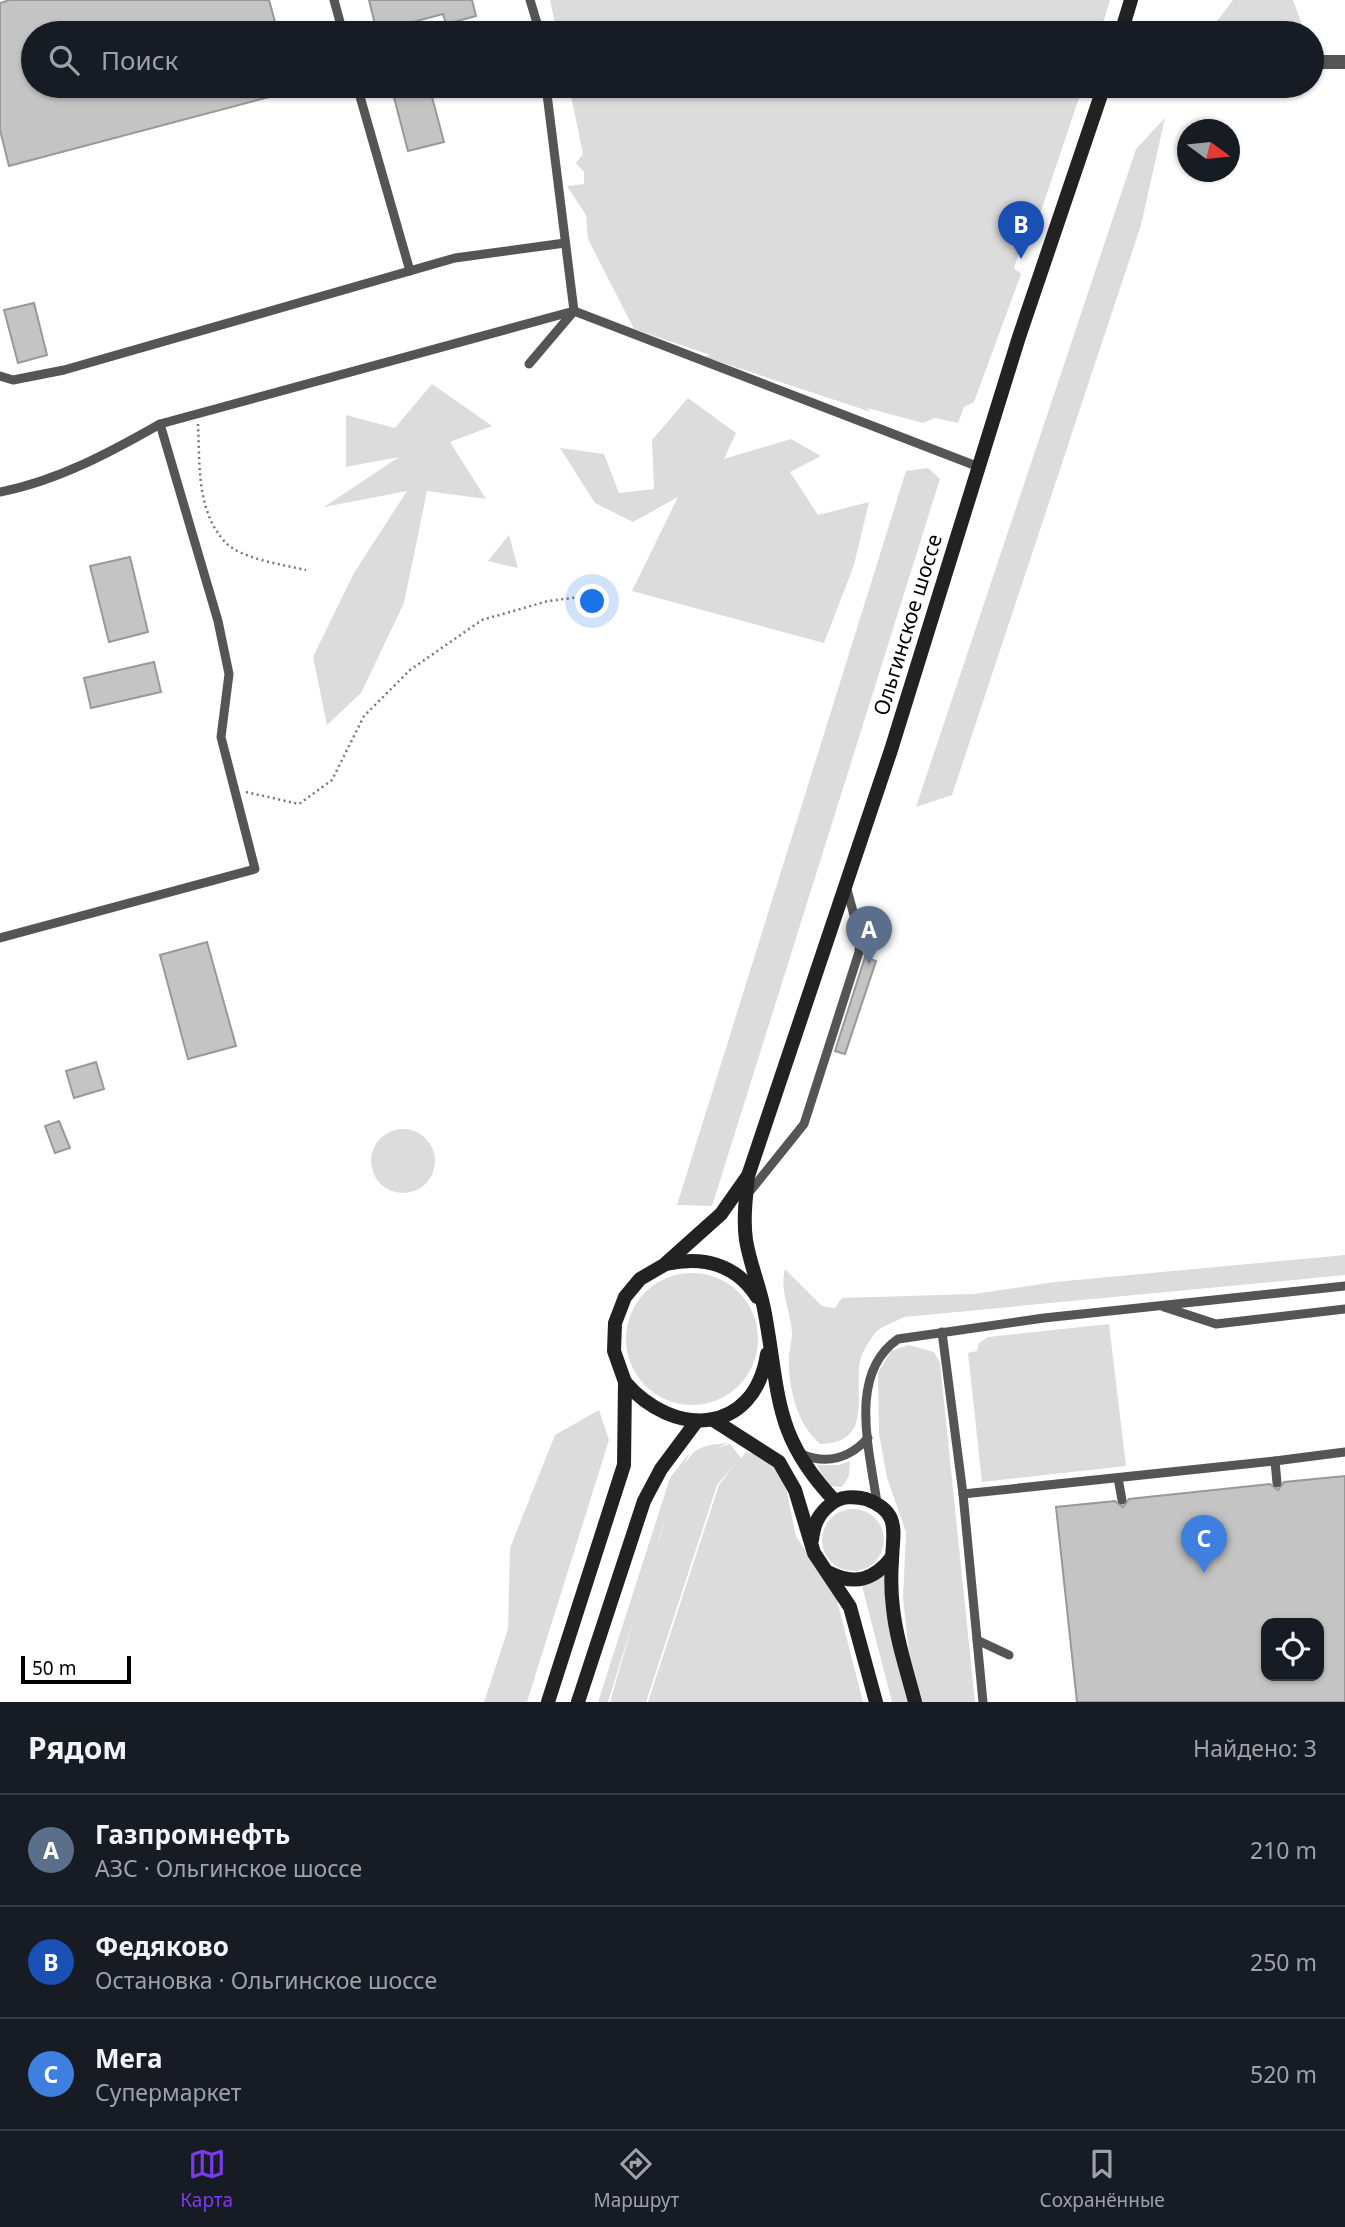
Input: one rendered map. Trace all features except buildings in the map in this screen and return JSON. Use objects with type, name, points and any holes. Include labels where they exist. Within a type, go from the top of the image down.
[{"type":"main road","points":[[1125,21],[1131,0]]},
{"type":"main road","name":"Ольгинское шоссе","points":[[748,1176],[846,885],[1100,98]]},
{"type":"main road","points":[[748,1176],[747,1242],[765,1311],[776,1392],[790,1441],[811,1476],[835,1501]]},
{"type":"main road","points":[[548,1702],[618,1490],[627,1436],[625,1382],[614,1351],[615,1323],[625,1297],[640,1279],[664,1265],[721,1214],[748,1176]]},
{"type":"main road","points":[[664,1265],[691,1259],[734,1271],[750,1285],[765,1311]]},
{"type":"main road","points":[[625,1382],[640,1400],[663,1414],[696,1422],[715,1421],[743,1404],[762,1376],[769,1338]]},
{"type":"main road","points":[[715,1421],[779,1461],[795,1490],[814,1553],[850,1607],[876,1702]]},
{"type":"main road","points":[[578,1702],[644,1501],[661,1469],[696,1422]]},
{"type":"main road","points":[[812,1541],[814,1525],[822,1511],[835,1501],[857,1496],[877,1503],[888,1514],[896,1531],[892,1557],[893,1608],[915,1702]]},
{"type":"main road","points":[[828,1572],[849,1580],[870,1577],[883,1569],[892,1557]]},
{"type":"street","points":[[1324,62],[1345,62]]},
{"type":"lane","points":[[334,0],[340,21]]},
{"type":"lane","points":[[530,0],[536,21]]},
{"type":"lane","points":[[360,98],[410,271]]},
{"type":"lane","points":[[529,364],[574,311],[547,98]]},
{"type":"lane","points":[[0,376],[13,380],[64,370],[456,258],[565,243]]},
{"type":"lane","points":[[0,492],[28,487],[54,476],[117,448],[160,424],[574,311],[979,467]]},
{"type":"lane","points":[[0,938],[254,869],[221,737],[229,674],[218,621],[160,424]]},
{"type":"lane","points":[[746,1197],[804,1124],[851,978],[859,952],[860,937],[846,885]]},
{"type":"lane","points":[[877,1503],[868,1438],[867,1390],[873,1367],[884,1349],[898,1339],[1159,1305],[1345,1286]]},
{"type":"lane","points":[[1159,1305],[1216,1324],[1345,1309]]},
{"type":"lane","points":[[942,1332],[963,1494],[984,1702]]},
{"type":"lane","points":[[797,1452],[814,1460],[835,1459],[855,1452],[868,1438]]},
{"type":"lane","points":[[963,1494],[1345,1452]]},
{"type":"lane","points":[[1275,1461],[1277,1483]]},
{"type":"lane","points":[[1118,1478],[1122,1500]]},
{"type":"lane","points":[[977,1640],[1009,1655]]},
{"type":"path","points":[[198,413],[202,501],[226,543],[257,558],[306,570]]},
{"type":"path","points":[[234,789],[299,804],[332,780],[364,716],[410,670],[482,620],[548,601],[604,594]]},
{"type":"shaded area","points":[[550,0],[1110,0],[1104,21],[554,21]]},
{"type":"shaded area","points":[[1233,0],[1293,0],[1301,21],[1217,21]]},
{"type":"shaded area","points":[[571,98],[1079,98],[1032,238],[1022,243],[1014,268],[1021,274],[974,402],[964,407],[958,423],[935,418],[923,423],[867,408],[871,412],[705,357],[710,355],[634,329],[588,239],[586,215],[567,186],[584,184],[584,172],[576,163],[583,154]]},
{"type":"shaded area","points":[[1165,118],[1141,225],[952,795],[916,807],[1136,149]]},
{"type":"shaded area","points":[[432,384],[492,426],[450,442],[486,499],[427,491],[404,603],[361,693],[327,725],[313,657],[354,573],[407,491],[324,507],[399,457],[346,467],[346,415],[395,428]]},
{"type":"shaded area","points":[[688,398],[736,433],[724,459],[791,439],[821,456],[790,472],[818,515],[869,502],[854,565],[824,643],[632,591],[678,497],[633,522],[595,503],[560,448],[604,454],[619,493],[654,489],[652,440]]},
{"type":"shaded area","points":[[928,468],[940,479],[712,1206],[677,1205],[906,471]]},
{"type":"shaded area","points":[[509,535],[518,568],[488,561]]},
{"type":"shaded area","points":[[403,1129],[421,1135],[429,1143],[435,1161],[429,1179],[421,1187],[403,1193],[385,1187],[377,1179],[371,1161],[377,1143],[385,1135]]},
{"type":"shaded area","points":[[1345,1255],[1345,1275],[904,1317],[875,1333],[862,1354],[858,1413],[849,1435],[837,1441],[820,1444],[805,1426],[795,1404],[789,1367],[792,1333],[783,1285],[785,1269],[822,1306],[835,1308],[842,1298],[974,1294],[1055,1282]]},
{"type":"shaded area","points":[[692,1273],[717,1278],[739,1292],[753,1314],[758,1339],[753,1364],[739,1386],[717,1400],[692,1405],[667,1400],[645,1386],[631,1364],[626,1339],[631,1314],[645,1292],[667,1278]]},
{"type":"shaded area","points":[[1109,1324],[1126,1466],[982,1482],[968,1353],[977,1351],[979,1343],[988,1337]]},
{"type":"shaded area","points":[[909,1345],[934,1352],[940,1363],[975,1702],[921,1702],[909,1653],[903,1598],[906,1532],[887,1478],[879,1434],[878,1373],[891,1351]]},
{"type":"shaded area","points":[[599,1410],[609,1440],[527,1702],[484,1702],[508,1629],[510,1548],[555,1435]]},
{"type":"shaded area","points":[[728,1443],[717,1448],[730,1444],[741,1458],[746,1452],[764,1456],[775,1464],[786,1488],[796,1536],[837,1600],[863,1702],[648,1702],[719,1485],[736,1463],[717,1485],[646,1702],[610,1702],[635,1615],[608,1702],[598,1702],[670,1478],[690,1452],[683,1466],[699,1449]]},
{"type":"shaded area","points":[[850,1461],[849,1476],[842,1487],[828,1486],[817,1465],[839,1465]]},
{"type":"shaded area","points":[[847,1509],[859,1509],[875,1518],[882,1528],[882,1552],[875,1562],[859,1571],[847,1571],[836,1566],[827,1557],[822,1546],[822,1534],[827,1523],[836,1514]]},
{"type":"shaded area","points":[[886,1575],[909,1702],[892,1702],[861,1582]]},
{"type":"place","name":"Федяково","points":[[1021,259]]},
{"type":"place","name":"Газпромнефть","points":[[869,964]]},
{"type":"place","name":"Мега","points":[[1204,1573]]}]
